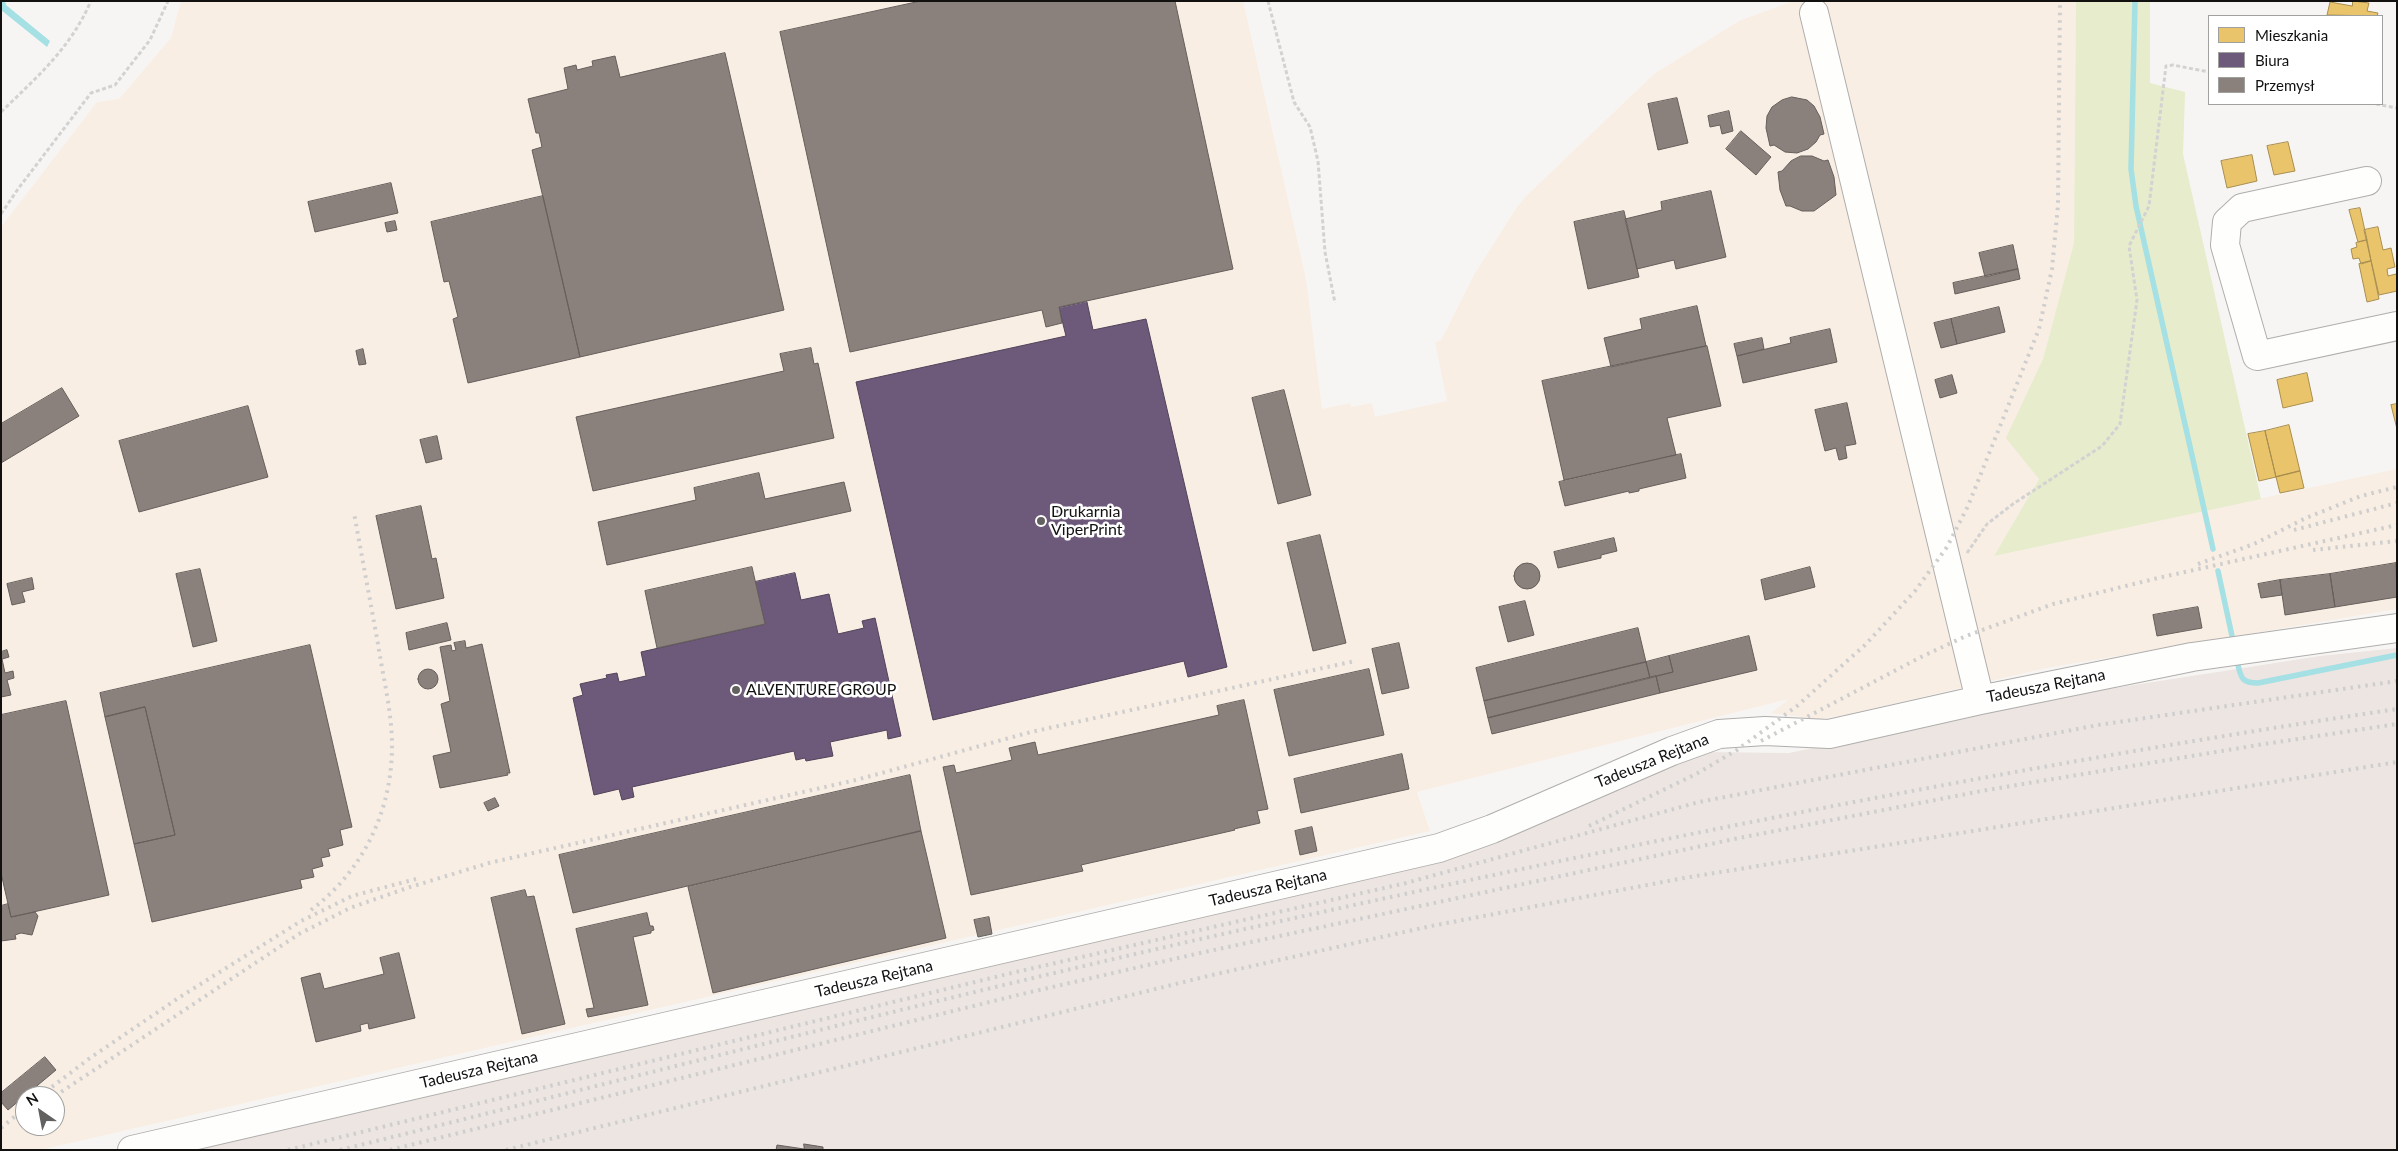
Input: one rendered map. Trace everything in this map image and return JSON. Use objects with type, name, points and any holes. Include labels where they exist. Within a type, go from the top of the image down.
[{"type":"street","points":[[1814,13],[1980,700]]},
{"type":"street","points":[[2367,181],[2242,208],[2227,222],[2226,245],[2257,356],[2397,326]]},
{"type":"street","name":"Tadeusza Rejtana","points":[[132,1150],[1439,848],[1492,829],[1672,751],[1719,734],[1765,731],[1829,734],[1980,700],[2192,657],[2397,628]]},
{"type":"path","points":[[1,112],[59,55],[81,23],[91,1]]},
{"type":"path","points":[[1,214],[91,93],[115,85],[150,40],[168,1]]},
{"type":"path","points":[[1268,1],[1294,102],[1310,127],[1318,161],[1325,252],[1335,303]]},
{"type":"path","points":[[1951,576],[1987,524],[2013,504],[2102,446],[2120,424],[2137,300],[2129,246],[2149,206],[2166,66],[2173,65],[2208,72]]},
{"type":"path","points":[[2381,105],[2397,108]]},
{"type":"shaded area","points":[[181,1],[1243,1],[1306,279],[1322,409],[1350,403],[1351,407],[1372,403],[1375,417],[1447,401],[1435,342],[1441,340],[1474,275],[1524,198],[1654,74],[1739,21],[1793,1],[2076,1],[2074,243],[2043,359],[2027,396],[2039,479],[1994,556],[2397,469],[2397,609],[2046,668],[1845,715],[1818,719],[1771,713],[1789,699],[1417,792],[1430,831],[40,1150],[1,1150],[1,227],[97,102],[119,99],[171,38]]},
{"type":"shaded area","points":[[2397,648],[2397,1150],[194,1150],[1425,865],[1701,752],[1789,753],[2070,695],[2320,656]]},
{"type":"green space","points":[[2076,1],[2150,1],[2150,83],[2185,92],[2183,154],[2261,499],[1994,556],[2039,479],[2006,438],[2043,359],[2074,243]]},
{"type":"water","points":[[1,1],[5,1],[6,5],[50,41],[47,47],[1,10]]},
{"type":"building: Mieszkania","points":[[2353,1],[2369,3],[2367,11],[2378,13],[2377,15],[2327,15],[2330,2],[2352,6]]},
{"type":"building: Mieszkania","points":[[2288,142],[2295,171],[2274,175],[2267,146]]},
{"type":"building: Mieszkania","points":[[2252,155],[2257,181],[2227,188],[2221,161]]},
{"type":"building: Mieszkania","points":[[2360,208],[2367,240],[2358,242],[2349,210]]},
{"type":"building: Mieszkania","points":[[2378,227],[2383,250],[2391,248],[2395,267],[2387,269],[2388,276],[2396,274],[2397,277],[2397,291],[2379,295],[2364,230]]},
{"type":"building: Mieszkania","points":[[2367,240],[2371,261],[2361,264],[2359,258],[2353,259],[2351,249],[2357,247],[2356,243]]},
{"type":"building: Mieszkania","points":[[2371,261],[2379,299],[2367,302],[2359,264]]},
{"type":"building: Mieszkania","points":[[2307,373],[2313,401],[2283,408],[2277,380]]},
{"type":"building: Mieszkania","points":[[2397,404],[2397,429],[2391,405]]},
{"type":"building: Mieszkania","points":[[2289,425],[2300,471],[2276,477],[2265,431]]},
{"type":"building: Mieszkania","points":[[2265,431],[2276,477],[2259,481],[2248,434]]},
{"type":"building: Mieszkania","points":[[2300,471],[2304,488],[2280,493],[2276,477]]},
{"type":"building: Biura","name":"Drukarnia ViperPrint","points":[[1087,302],[1093,330],[1146,319],[1227,667],[1188,677],[1184,661],[933,720],[856,382],[1066,336],[1059,308]]},
{"type":"building: Biura","name":"ALVENTURE GROUP","points":[[795,573],[801,600],[829,594],[838,634],[864,628],[862,621],[875,618],[901,736],[888,739],[887,730],[830,742],[833,756],[806,761],[805,758],[796,760],[794,751],[632,787],[634,797],[622,800],[619,789],[594,795],[573,698],[583,695],[580,684],[607,678],[606,675],[617,673],[619,682],[646,676],[641,652],[765,624],[755,582]]},
{"type":"building: Przemysł","points":[[921,1],[1175,1],[1233,269],[1059,307],[1062,323],[1046,327],[1042,310],[850,352],[780,32]]},
{"type":"building: Przemysł","points":[[725,53],[784,310],[580,357],[532,150],[542,147],[539,133],[536,133],[528,99],[568,89],[564,68],[576,65],[577,70],[593,66],[592,61],[615,56],[620,77]]},
{"type":"building: Przemysł","points":[[1792,97],[1807,100],[1814,106],[1820,117],[1824,134],[1820,135],[1816,142],[1808,149],[1797,153],[1785,152],[1774,145],[1770,146],[1766,128],[1767,116],[1772,107],[1782,100]]},
{"type":"building: Przemysł","points":[[1677,98],[1688,143],[1658,150],[1648,104]]},
{"type":"building: Przemysł","points":[[1729,111],[1733,131],[1722,134],[1720,125],[1710,127],[1708,116]]},
{"type":"building: Przemysł","points":[[1741,131],[1771,157],[1756,175],[1726,149]]},
{"type":"building: Przemysł","points":[[1801,156],[1812,156],[1824,161],[1828,160],[1834,177],[1836,195],[1814,211],[1802,211],[1786,206],[1780,190],[1778,172],[1782,171],[1791,161]]},
{"type":"building: Przemysł","points":[[391,183],[398,213],[315,232],[308,202]]},
{"type":"building: Przemysł","points":[[1711,191],[1726,257],[1676,269],[1674,260],[1637,269],[1625,219],[1662,210],[1661,202]]},
{"type":"building: Przemysł","points":[[543,196],[580,357],[468,383],[453,319],[458,317],[449,281],[444,282],[431,222]]},
{"type":"building: Przemysł","points":[[1624,211],[1639,277],[1588,289],[1574,222]]},
{"type":"building: Przemysł","points":[[395,221],[397,230],[387,232],[385,223]]},
{"type":"building: Przemysł","points":[[2013,245],[2018,269],[1985,277],[1979,253]]},
{"type":"building: Przemysł","points":[[2018,269],[2020,279],[1955,294],[1953,283]]},
{"type":"building: Przemysł","points":[[1697,306],[1706,346],[1611,367],[1604,338],[1642,329],[1640,319]]},
{"type":"building: Przemysł","points":[[1999,307],[2005,332],[1957,344],[1951,319]]},
{"type":"building: Przemysł","points":[[1951,319],[1957,344],[1941,348],[1934,323]]},
{"type":"building: Przemysł","points":[[1830,329],[1837,362],[1743,383],[1737,356],[1791,343],[1790,338]]},
{"type":"building: Przemysł","points":[[1762,338],[1764,349],[1737,356],[1734,344]]},
{"type":"building: Przemysł","points":[[1707,346],[1721,406],[1667,418],[1676,455],[1564,480],[1542,381]]},
{"type":"building: Przemysł","points":[[811,348],[814,364],[818,363],[834,438],[593,491],[576,417],[784,371],[780,354]]},
{"type":"building: Przemysł","points":[[363,349],[366,364],[359,365],[356,351]]},
{"type":"building: Przemysł","points":[[1952,375],[1957,393],[1940,398],[1935,380]]},
{"type":"building: Przemysł","points":[[62,388],[79,416],[1,463],[1,424]]},
{"type":"building: Przemysł","points":[[1284,390],[1311,495],[1278,504],[1252,398]]},
{"type":"building: Przemysł","points":[[1847,403],[1856,444],[1845,446],[1847,458],[1839,460],[1836,448],[1825,451],[1815,410]]},
{"type":"building: Przemysł","points":[[248,406],[268,477],[139,512],[119,441]]},
{"type":"building: Przemysł","points":[[437,436],[442,459],[426,463],[420,440]]},
{"type":"building: Przemysł","points":[[1681,454],[1686,478],[1639,489],[1639,491],[1629,493],[1629,491],[1565,506],[1559,482]]},
{"type":"building: Przemysł","points":[[759,473],[765,499],[844,482],[851,511],[607,565],[598,522],[696,500],[694,488]]},
{"type":"building: Przemysł","points":[[421,506],[432,559],[436,558],[444,598],[396,609],[376,516]]},
{"type":"building: Przemysł","points":[[1320,535],[1346,643],[1313,651],[1287,543]]},
{"type":"building: Przemysł","points":[[1614,538],[1617,551],[1601,555],[1601,558],[1558,568],[1554,552]]},
{"type":"building: Przemysł","points":[[1527,563],[1536,567],[1540,576],[1536,585],[1527,589],[1518,585],[1514,576],[1518,567]]},
{"type":"building: Przemysł","points":[[2396,563],[2397,597],[2335,607],[2330,574]]},
{"type":"building: Przemysł","points":[[752,567],[765,624],[657,648],[645,591]]},
{"type":"building: Przemysł","points":[[1810,567],[1815,587],[1765,600],[1761,580]]},
{"type":"building: Przemysł","points":[[200,569],[217,641],[193,647],[176,574]]},
{"type":"building: Przemysł","points":[[2330,574],[2335,607],[2285,615],[2280,580]]},
{"type":"building: Przemysł","points":[[32,578],[34,589],[22,592],[25,602],[12,605],[7,584]]},
{"type":"building: Przemysł","points":[[2280,580],[2282,595],[2261,598],[2258,584]]},
{"type":"building: Przemysł","points":[[1525,601],[1534,635],[1508,642],[1499,607]]},
{"type":"building: Przemysł","points":[[2198,607],[2202,628],[2157,636],[2153,615]]},
{"type":"building: Przemysł","points":[[447,623],[451,640],[409,650],[406,633]]},
{"type":"building: Przemysł","points":[[1638,628],[1646,662],[1484,701],[1476,668]]},
{"type":"building: Przemysł","points":[[1749,636],[1757,670],[1660,693],[1656,676],[1673,672],[1669,656]]},
{"type":"building: Przemysł","points":[[465,641],[466,648],[482,644],[510,773],[507,773],[508,775],[440,788],[433,756],[451,752],[441,704],[450,701],[440,647],[451,645],[452,651],[456,650],[454,643]]},
{"type":"building: Przemysł","points":[[1399,643],[1409,688],[1382,694],[1372,649]]},
{"type":"building: Przemysł","points":[[310,645],[352,827],[340,830],[343,845],[328,849],[330,856],[321,858],[323,866],[312,869],[314,877],[300,880],[302,888],[152,922],[134,844],[175,835],[145,707],[105,717],[100,693]]},
{"type":"building: Przemysł","points":[[7,650],[9,657],[2,659],[5,673],[13,671],[14,678],[7,680],[11,695],[1,697],[1,652]]},
{"type":"building: Przemysł","points":[[1669,656],[1673,672],[1650,678],[1646,662]]},
{"type":"building: Przemysł","points":[[1646,662],[1650,678],[1488,718],[1484,701]]},
{"type":"building: Przemysł","points":[[428,669],[435,672],[438,679],[435,686],[428,689],[421,686],[418,679],[421,672]]},
{"type":"building: Przemysł","points":[[1369,669],[1384,735],[1289,756],[1274,690]]},
{"type":"building: Przemysł","points":[[1656,676],[1660,693],[1492,734],[1488,718]]},
{"type":"building: Przemysł","points":[[1244,700],[1268,809],[1257,811],[1260,823],[1081,865],[1083,871],[971,895],[943,767],[954,765],[956,773],[1012,760],[1009,748],[1035,742],[1038,755],[1219,715],[1217,706]]},
{"type":"building: Przemysł","points":[[66,701],[109,895],[11,917],[1,873],[1,715]]},
{"type":"building: Przemysł","points":[[145,707],[175,835],[134,844],[105,717]]},
{"type":"building: Przemysł","points":[[1402,754],[1409,789],[1301,813],[1294,779]]},
{"type":"building: Przemysł","points":[[910,775],[921,831],[573,913],[559,855]]},
{"type":"building: Przemysł","points":[[495,798],[499,806],[488,811],[484,803]]},
{"type":"building: Przemysł","points":[[1312,827],[1317,851],[1300,855],[1295,831]]},
{"type":"building: Przemysł","points":[[921,831],[946,938],[713,993],[688,887]]},
{"type":"building: Przemysł","points":[[525,890],[527,897],[534,896],[565,1024],[522,1034],[491,898]]},
{"type":"building: Przemysł","points":[[8,904],[11,917],[35,912],[38,916],[32,935],[21,933],[15,935],[16,939],[1,941],[1,906]]},
{"type":"building: Przemysł","points":[[647,913],[650,926],[653,926],[654,930],[651,933],[633,937],[648,1005],[588,1017],[586,1009],[594,1008],[576,929]]},
{"type":"building: Przemysł","points":[[989,917],[992,934],[978,937],[974,920]]},
{"type":"building: Przemysł","points":[[399,953],[415,1018],[369,1029],[368,1023],[360,1025],[361,1031],[316,1042],[301,978],[320,973],[324,989],[384,974],[380,958]]},
{"type":"building: Przemysł","points":[[45,1057],[56,1070],[37,1086],[15,1086],[15,1104],[8,1110],[1,1102],[1,1093]]},
{"type":"building: Przemysł","points":[[804,1144],[823,1147],[823,1150],[776,1150],[777,1145],[804,1149]]},
{"type":"waterway","points":[[2135,1],[2131,169],[2136,206],[2213,549]]},
{"type":"waterway","points":[[2218,571],[2232,636]]},
{"type":"waterway","points":[[2238,665],[2240,674],[2246,681],[2258,683],[2397,655]]},
{"type":"railway","points":[[1589,826],[1696,774],[1737,750],[1797,706],[1865,645],[1915,591],[1947,547],[1968,506],[2039,329],[2052,269],[2058,205],[2060,1]]},
{"type":"railway","points":[[2198,564],[2254,544],[2306,518],[2361,496],[2397,487]]},
{"type":"railway","points":[[2294,530],[2397,503]]},
{"type":"railway","points":[[311,910],[346,877],[371,838],[387,794],[391,770],[392,733],[389,707],[354,513]]},
{"type":"railway","points":[[1761,741],[1923,656],[1966,636],[2053,604],[2158,578],[2397,525]]},
{"type":"railway","points":[[2313,550],[2397,541]]},
{"type":"railway","points":[[65,1089],[299,934],[350,908],[407,888],[489,863],[856,780],[1031,732],[1355,661]]},
{"type":"railway","points":[[288,1150],[1016,972],[1406,883],[1699,802],[2098,725],[2397,681]]},
{"type":"railway","points":[[340,1150],[1025,980],[1396,896],[1681,836],[1967,781],[2253,731],[2397,709]]},
{"type":"railway","points":[[390,1150],[1022,994],[1200,953],[1739,838],[1987,790],[2397,724]]},
{"type":"railway","points":[[506,1150],[1212,975],[1431,926],[1684,878],[2397,762]]},
{"type":"railway","points":[[53,1086],[90,1058],[180,997],[301,921],[352,896],[416,879]]},
{"type":"railway","points":[[1,1128],[15,1116]]},
{"type":"place","name":"Drukarnia ViperPrint","points":[[1041,521]]},
{"type":"place","name":"ALVENTURE GROUP","points":[[736,690]]}]
